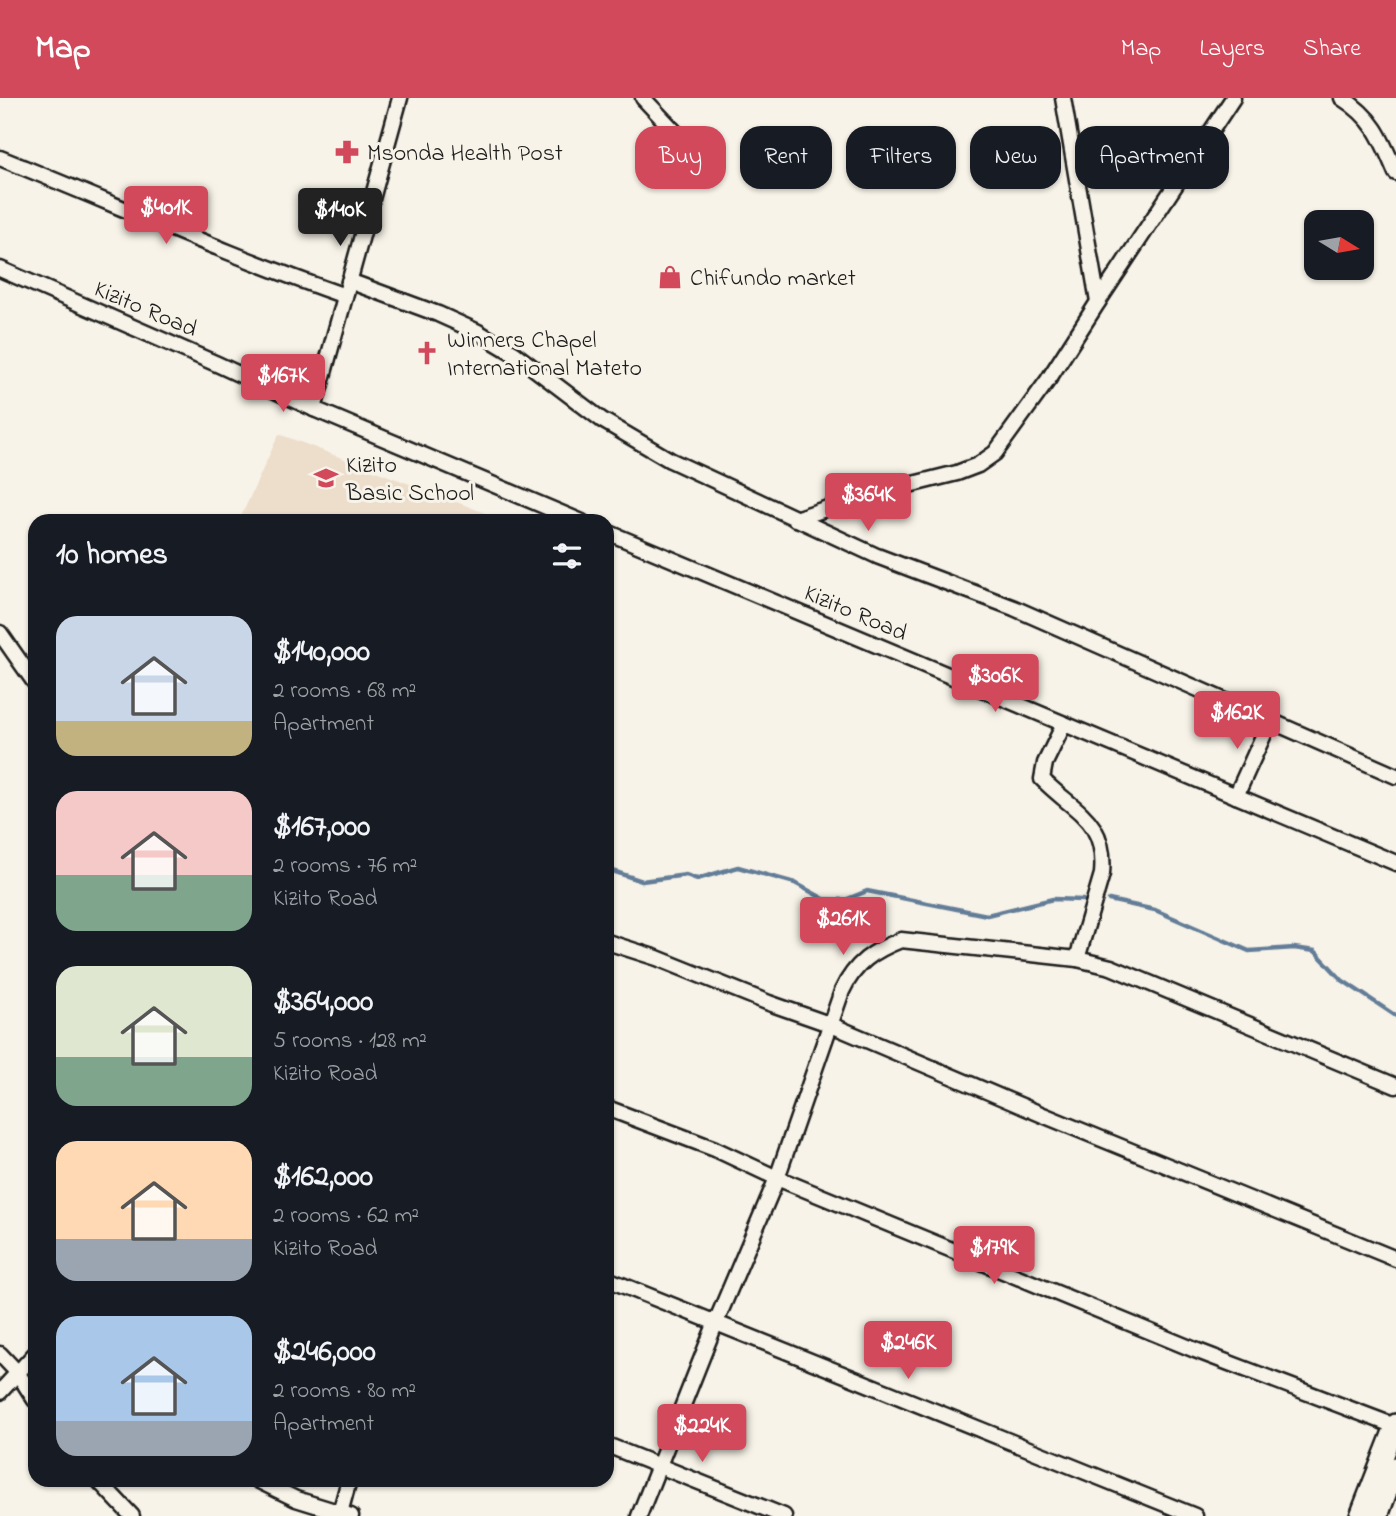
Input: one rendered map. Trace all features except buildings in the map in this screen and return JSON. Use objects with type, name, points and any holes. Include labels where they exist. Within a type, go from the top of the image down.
[{"type":"main road","points":[[1360,1516],[1396,1425]]},
{"type":"main road","points":[[1378,1516],[1396,1467]]},
{"type":"street","points":[[314,409],[400,98]]},
{"type":"street","points":[[643,98],[669,126]]},
{"type":"street","points":[[1063,98],[1098,302]]},
{"type":"street","points":[[795,519],[861,497],[957,473],[978,465],[995,453],[1048,380],[1233,98]]},
{"type":"street","points":[[1342,98],[1369,120],[1380,134],[1396,173]]},
{"type":"street","points":[[0,158],[149,220],[345,296]]},
{"type":"street","name":"Kizito Road","points":[[0,269],[314,409],[563,514]]},
{"type":"street","points":[[349,281],[478,332],[515,354],[602,420],[670,460],[877,556],[1014,608],[1396,776]]},
{"type":"street","name":"Kizito Road","points":[[614,535],[1396,863]]},
{"type":"street","points":[[0,633],[28,673]]},
{"type":"street","points":[[1236,796],[1270,720]]},
{"type":"street","points":[[1064,724],[1045,763],[1042,779],[1084,814],[1094,827],[1103,862],[1077,958]]},
{"type":"street","points":[[639,1516],[777,1178],[829,1024],[849,975],[876,950],[901,940],[1077,958],[1111,967],[1396,1086]]},
{"type":"street","points":[[614,944],[829,1024],[1043,1115],[1396,1259]]},
{"type":"street","points":[[614,1111],[715,1149],[777,1178],[1182,1344],[1396,1425]]},
{"type":"street","points":[[614,1282],[1195,1516]]},
{"type":"street","points":[[0,1354],[28,1389]]},
{"type":"street","points":[[0,1392],[28,1361]]},
{"type":"street","points":[[614,1448],[784,1516]]},
{"type":"street","points":[[105,1487],[132,1516]]},
{"type":"street","points":[[271,1487],[296,1499],[345,1514],[348,1487]]},
{"type":"shaded area","name":"Kizito Basic School","points":[[279,434],[488,514],[242,514]]},
{"type":"waterway","points":[[614,871],[642,881],[686,875],[697,879],[738,867],[795,883],[824,899],[845,900],[867,891],[987,915],[1053,899],[1083,900]]},
{"type":"waterway","points":[[1109,900],[1155,910],[1249,951],[1294,948],[1315,951],[1342,980],[1396,1016]]},
{"type":"place","name":"Msonda Health Post","points":[[347,152]]},
{"type":"place","name":"Chifundo market","points":[[670,277]]},
{"type":"place","name":"Winners Chapel International Mateto","points":[[427,353]]},
{"type":"place","name":"Kizito Basic School","points":[[326,478]]}]
